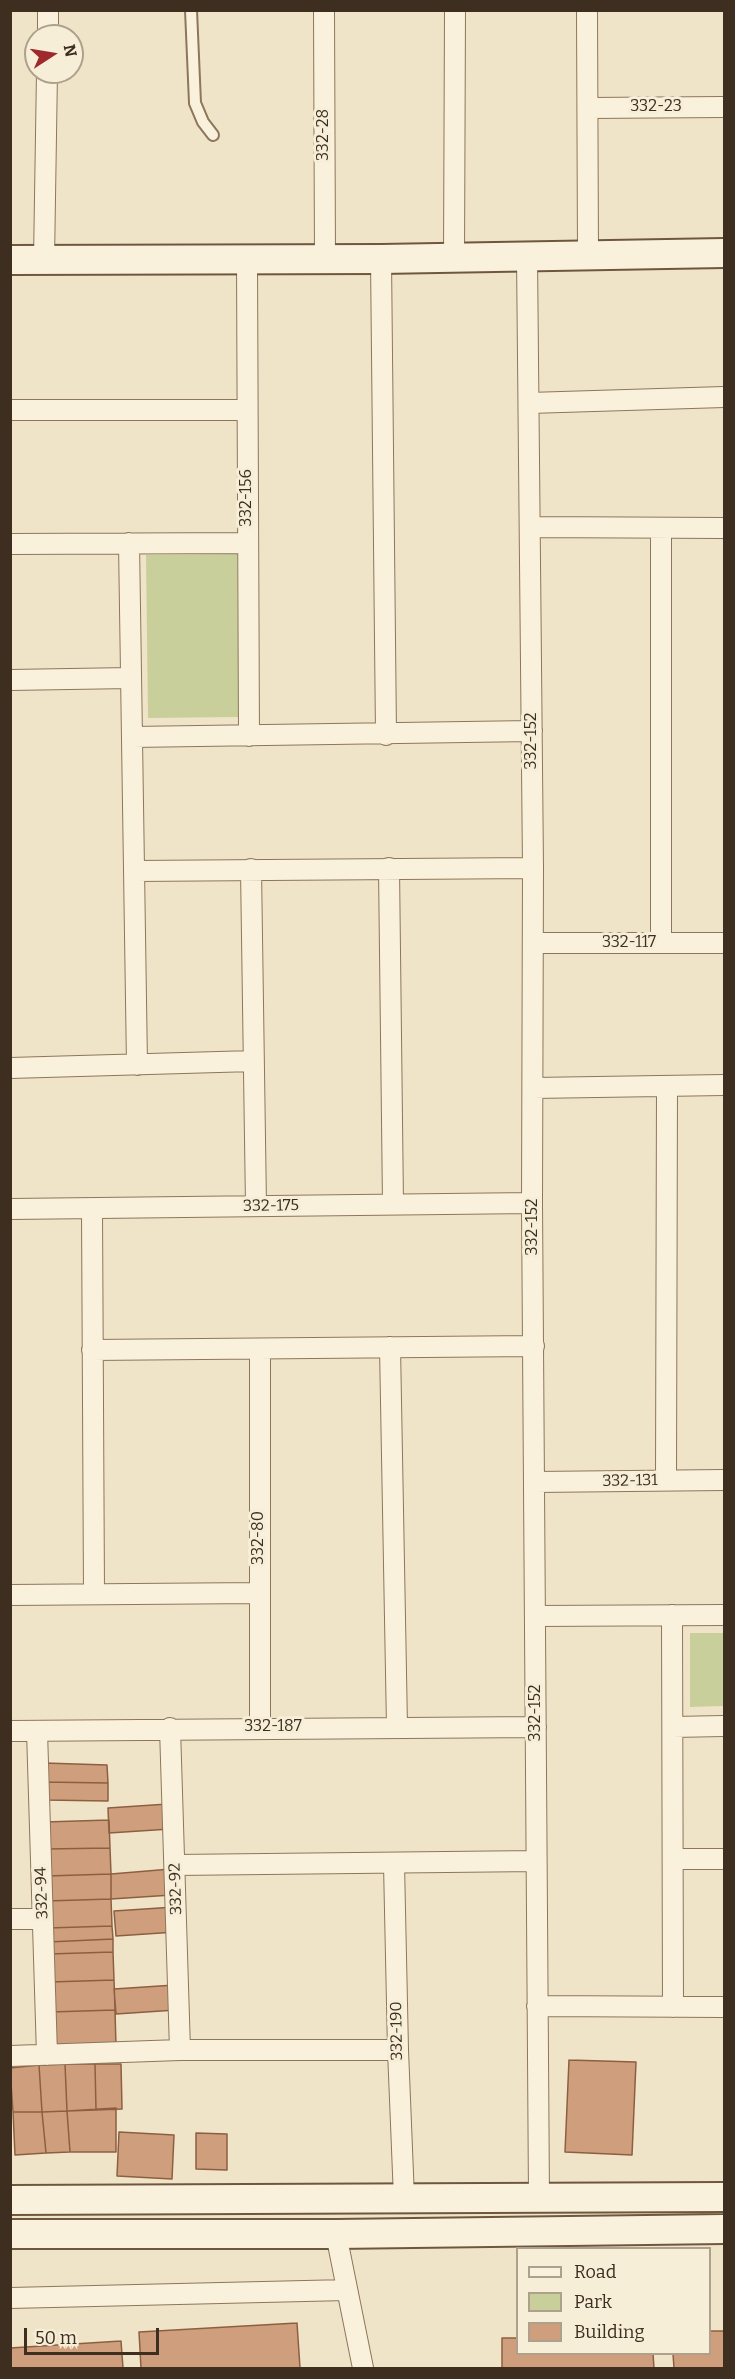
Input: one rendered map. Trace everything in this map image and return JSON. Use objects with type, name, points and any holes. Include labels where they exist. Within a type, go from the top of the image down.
[{"type":"main road","points":[[10,260],[247,261],[724,253]]},
{"type":"main road","points":[[10,2200],[724,2197]]},
{"type":"main road","points":[[256,2233],[257,2198]]},
{"type":"main road","points":[[10,2234],[336,2234],[724,2229]]},
{"type":"street","name":"332-28","points":[[324,10],[325,259]]},
{"type":"street","points":[[454,258],[455,10]]},
{"type":"street","points":[[587,10],[588,254]]},
{"type":"street","points":[[44,260],[47,84]]},
{"type":"street","name":"332-23","points":[[588,108],[724,107]]},
{"type":"street","name":"332-152","points":[[527,256],[531,527],[532,1203],[539,2198]]},
{"type":"street","points":[[381,259],[386,735]]},
{"type":"street","name":"332-156","points":[[247,261],[249,736]]},
{"type":"street","points":[[530,403],[724,397]]},
{"type":"street","points":[[10,410],[248,410]]},
{"type":"street","points":[[531,527],[724,528]]},
{"type":"street","points":[[661,528],[661,943]]},
{"type":"street","points":[[129,543],[137,1065]]},
{"type":"street","points":[[10,544],[247,543]]},
{"type":"street","points":[[10,680],[130,678]]},
{"type":"street","points":[[132,737],[532,732]]},
{"type":"street","points":[[389,868],[393,1204]]},
{"type":"street","points":[[134,871],[533,868]]},
{"type":"street","points":[[251,869],[256,1206]]},
{"type":"street","name":"332-117","points":[[533,944],[724,943]]},
{"type":"street","points":[[10,1068],[253,1061]]},
{"type":"street","points":[[533,1088],[724,1085]]},
{"type":"street","points":[[666,1480],[667,1086]]},
{"type":"street","name":"332-175","points":[[10,1209],[92,1210],[532,1203]]},
{"type":"street","points":[[92,1210],[94,1594]]},
{"type":"street","points":[[92,1350],[534,1346]]},
{"type":"street","points":[[390,1347],[397,1727]]},
{"type":"street","name":"332-80","points":[[260,1349],[258,1593],[260,1727]]},
{"type":"street","name":"332-131","points":[[535,1482],[724,1479]]},
{"type":"street","points":[[10,1595],[258,1593]]},
{"type":"street","points":[[536,1616],[724,1615]]},
{"type":"street","points":[[672,1616],[673,2007]]},
{"type":"street","points":[[673,1727],[724,1726]]},
{"type":"street","name":"332-187","points":[[10,1731],[260,1727],[536,1727]]},
{"type":"street","name":"332-92","points":[[170,1728],[180,2050]]},
{"type":"street","name":"332-94","points":[[37,1731],[47,2055]]},
{"type":"street","points":[[673,1859],[724,1859]]},
{"type":"street","points":[[175,1865],[536,1861]]},
{"type":"street","name":"332-190","points":[[394,1864],[404,2198]]},
{"type":"street","points":[[10,1919],[42,1919]]},
{"type":"street","points":[[537,2006],[724,2007]]},
{"type":"street","points":[[10,2056],[180,2050],[398,2050]]},
{"type":"street","points":[[336,2234],[363,2368]]},
{"type":"street","points":[[10,2298],[347,2290]]},
{"type":"lane","points":[[191,10],[195,103],[203,122],[213,135]]},
{"type":"green space","points":[[237,554],[239,717],[148,718],[146,555]]},
{"type":"green space","points":[[690,1633],[724,1633],[724,1706],[690,1707]]},
{"type":"building","points":[[44,1763],[107,1765],[108,1783],[44,1782]]},
{"type":"building","points":[[44,1782],[108,1783],[108,1801],[45,1800]]},
{"type":"building","points":[[168,1804],[170,1829],[109,1833],[108,1808]]},
{"type":"building","points":[[109,1820],[110,1848],[46,1849],[45,1822]]},
{"type":"building","points":[[110,1848],[111,1874],[47,1876],[46,1849]]},
{"type":"building","points":[[171,1869],[172,1895],[111,1899],[111,1874]]},
{"type":"building","points":[[111,1874],[111,1899],[46,1901],[47,1876]]},
{"type":"building","points":[[111,1899],[112,1926],[48,1928],[46,1901]]},
{"type":"building","points":[[175,1907],[176,1932],[116,1936],[114,1911]]},
{"type":"building","points":[[112,1926],[113,1939],[48,1942],[48,1928]]},
{"type":"building","points":[[113,1939],[113,1952],[49,1954],[48,1942]]},
{"type":"building","points":[[113,1952],[114,1980],[50,1982],[49,1954]]},
{"type":"building","points":[[114,1980],[115,2010],[50,2012],[50,1982]]},
{"type":"building","points":[[175,1985],[176,2010],[116,2014],[114,1989]]},
{"type":"building","points":[[115,2010],[116,2047],[51,2048],[50,2012]]},
{"type":"building","points":[[569,2060],[636,2062],[632,2155],[565,2152]]},
{"type":"building","points":[[65,2064],[67,2111],[42,2112],[39,2065]]},
{"type":"building","points":[[65,2064],[95,2064],[96,2110],[67,2111]]},
{"type":"building","points":[[95,2064],[121,2064],[122,2109],[96,2110]]},
{"type":"building","points":[[39,2065],[42,2112],[13,2112],[10,2068]]},
{"type":"building","points":[[116,2108],[116,2152],[70,2152],[67,2111]]},
{"type":"building","points":[[67,2111],[70,2152],[46,2153],[42,2112]]},
{"type":"building","points":[[13,2112],[42,2112],[46,2153],[15,2155]]},
{"type":"building","points":[[119,2132],[174,2135],[172,2179],[117,2176]]},
{"type":"building","points":[[196,2133],[227,2134],[227,2170],[196,2169]]},
{"type":"building","points":[[297,2323],[300,2368],[141,2368],[139,2332]]},
{"type":"building","points":[[711,2331],[724,2331],[724,2368],[674,2368],[673,2355],[711,2355]]},
{"type":"building","points":[[502,2338],[516,2338],[516,2355],[653,2355],[654,2368],[502,2368]]},
{"type":"building","points":[[121,2341],[123,2368],[10,2368],[10,2348]]}]
